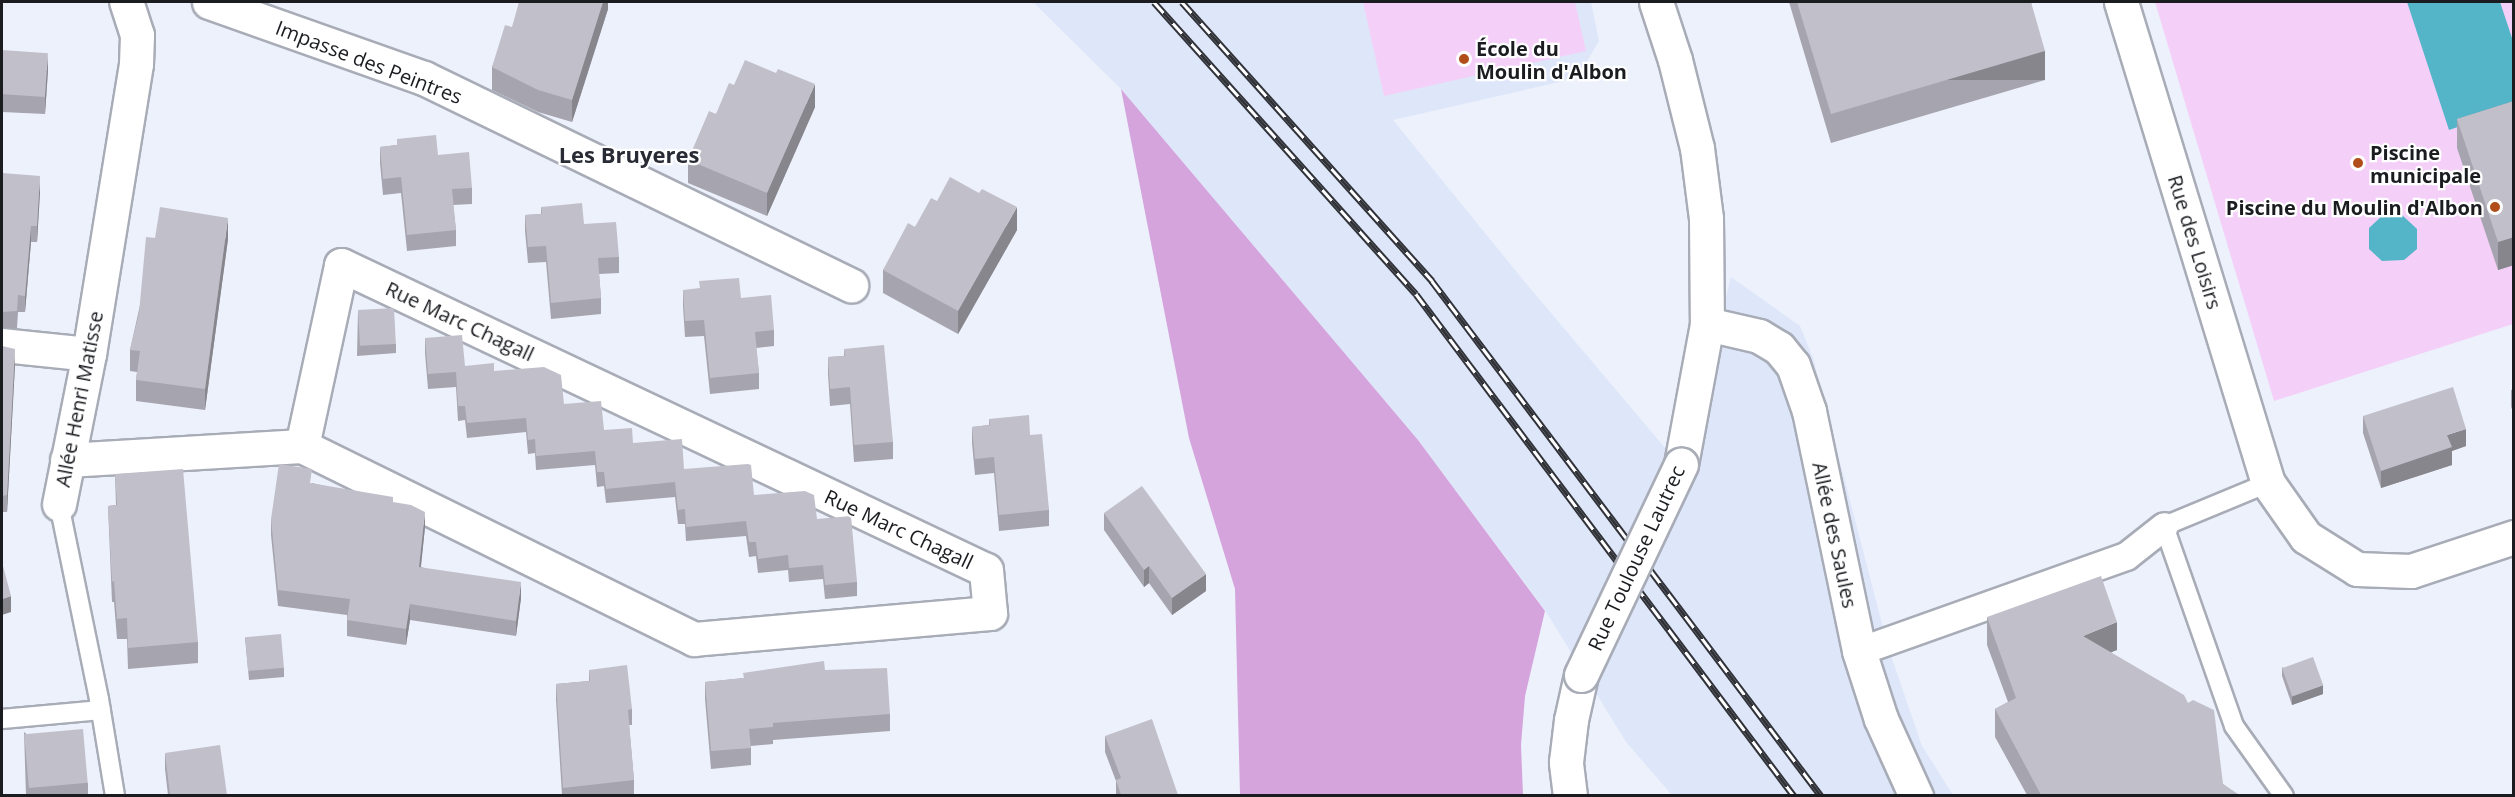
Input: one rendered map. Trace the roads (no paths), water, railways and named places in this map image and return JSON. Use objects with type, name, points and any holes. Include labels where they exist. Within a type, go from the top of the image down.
[{"type":"street","name":"Allée Henri Matisse","points":[[59,504],[89,354],[136,64],[137,34],[126,2]]},
{"type":"street","name":"Impasse des Peintres","points":[[209,2],[424,78],[851,285]]},
{"type":"street","name":"Rue Toulouse Lautrec","points":[[1570,795],[1566,762],[1571,720],[1581,675],[1681,464],[1707,324],[1706,218],[1697,148],[1675,60],[1656,2]]},
{"type":"street","name":"Rue des Loisirs","points":[[2121,2],[2268,483],[2306,537],[2357,569],[2411,571],[2514,537]]},
{"type":"street","name":"Rue Marc Chagall","points":[[67,460],[302,446],[694,639],[990,613],[986,570],[341,266],[302,446]]},
{"type":"street","name":"Allée des Saules","points":[[1707,324],[1759,336],[1779,348],[1793,365],[1809,411],[1859,651],[1881,718],[1916,795]]},
{"type":"street","points":[[2,345],[89,354]]},
{"type":"street","points":[[1859,651],[2126,556],[2164,526]]},
{"type":"lane","points":[[2268,483],[2164,526],[2234,726],[2284,795]]},
{"type":"lane","name":"Allée Henri Matisse","points":[[59,504],[101,710],[115,795]]},
{"type":"lane","points":[[2,719],[101,710]]},
{"type":"water","points":[[2407,2],[2500,2],[2513,41],[2513,108],[2449,130]]},
{"type":"water","points":[[2401,214],[2417,229],[2417,249],[2404,260],[2382,261],[2369,249],[2369,228],[2383,215]]},
{"type":"railway","points":[[1154,2],[1416,294],[1794,796]]},
{"type":"railway","points":[[1182,2],[1432,281],[1821,796]]},
{"type":"place","name":"École du Moulin d'Albon","points":[[1464,59]]},
{"type":"place","name":"Piscine municipale","points":[[2358,163]]},
{"type":"place","name":"Piscine du Moulin d'Albon","points":[[2495,207]]},
{"type":"district","name":"Les Bruyeres","points":[[629,155]]}]
